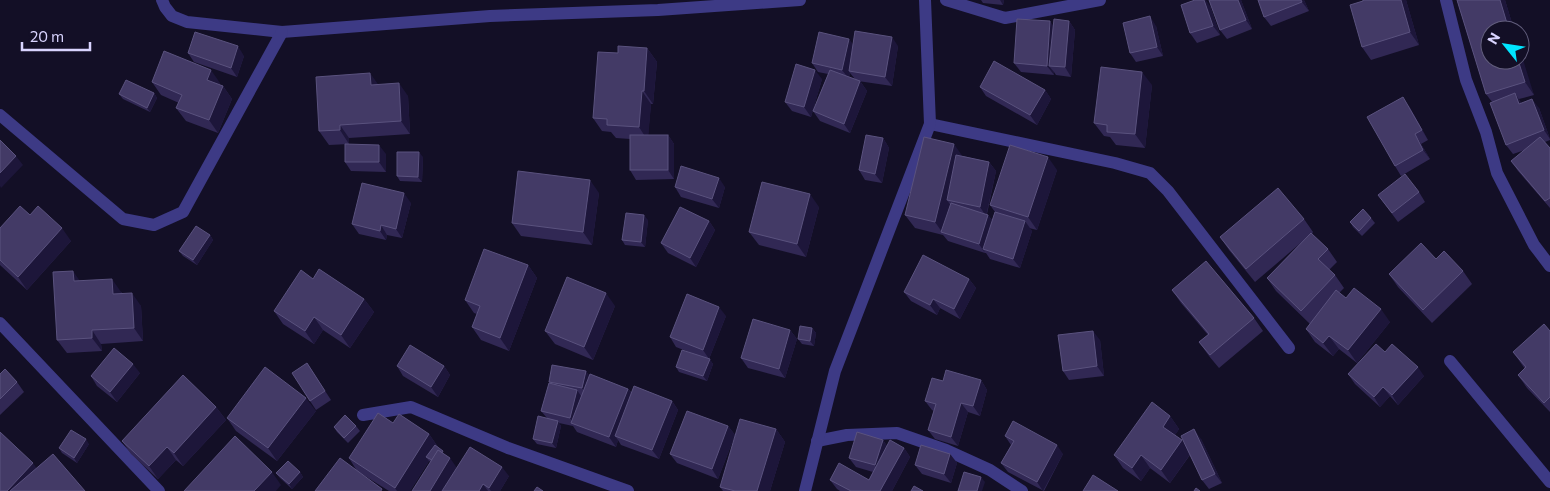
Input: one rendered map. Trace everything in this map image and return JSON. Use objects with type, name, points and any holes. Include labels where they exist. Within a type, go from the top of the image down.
[{"type":"street","points":[[162,0],[165,8],[172,16],[187,22],[282,32],[490,16],[658,10],[800,0]]},
{"type":"street","points":[[805,491],[835,371],[930,124],[925,0]]},
{"type":"street","points":[[946,0],[1005,18],[1100,0]]},
{"type":"street","points":[[1446,0],[1466,80],[1486,132],[1497,173],[1534,245],[1550,266]]},
{"type":"street","points":[[0,115],[123,219],[154,225],[183,212],[282,32]]},
{"type":"street","points":[[930,124],[1150,173],[1168,192],[1289,348]]},
{"type":"street","points":[[0,323],[159,491]]},
{"type":"street","points":[[1450,361],[1550,482]]},
{"type":"street","points":[[363,415],[411,407],[508,448],[628,491]]},
{"type":"street","points":[[817,442],[847,435],[897,433],[946,450],[982,466],[1022,491]]},
{"type":"building","points":[[1195,0],[1204,0],[1213,26],[1190,33],[1181,5]]},
{"type":"building","points":[[1209,0],[1238,0],[1246,20],[1220,30]]},
{"type":"building","points":[[1258,0],[1301,0],[1302,2],[1264,17]]},
{"type":"building","points":[[1363,0],[1401,0],[1410,32],[1362,47],[1350,5]]},
{"type":"building","points":[[1457,0],[1500,0],[1506,20],[1480,20],[1480,70],[1521,70],[1525,82],[1486,94]]},
{"type":"building","points":[[1150,16],[1157,47],[1130,53],[1123,23]]},
{"type":"building","points":[[1017,19],[1050,21],[1047,66],[1014,63]]},
{"type":"building","points":[[1054,19],[1069,21],[1065,67],[1049,66]]},
{"type":"building","points":[[855,31],[892,37],[885,77],[849,71]]},
{"type":"building","points":[[195,32],[238,46],[231,68],[188,53]]},
{"type":"building","points":[[819,32],[849,39],[842,70],[812,63]]},
{"type":"building","points":[[618,46],[647,48],[639,127],[607,125],[607,119],[593,118],[598,52],[618,53]]},
{"type":"building","points":[[164,51],[211,70],[207,80],[223,86],[209,120],[176,108],[182,95],[152,82]]},
{"type":"building","points":[[994,61],[1045,90],[1030,115],[980,87]]},
{"type":"building","points":[[796,64],[815,70],[804,107],[785,102]]},
{"type":"building","points":[[1101,67],[1142,72],[1135,134],[1107,132],[1107,125],[1094,123]]},
{"type":"building","points":[[830,70],[860,81],[844,124],[813,111]]},
{"type":"building","points":[[370,73],[371,85],[399,83],[401,121],[340,125],[340,130],[319,131],[316,77]]},
{"type":"building","points":[[126,80],[154,93],[147,108],[119,94]]},
{"type":"building","points":[[1515,93],[1519,104],[1532,99],[1544,130],[1506,145],[1490,103]]},
{"type":"building","points":[[1403,97],[1422,130],[1415,134],[1423,150],[1395,166],[1367,117]]},
{"type":"building","points":[[630,135],[668,135],[668,170],[630,170]]},
{"type":"building","points":[[866,135],[883,138],[875,174],[859,170]]},
{"type":"building","points":[[924,137],[954,144],[935,222],[905,215]]},
{"type":"building","points":[[1540,137],[1550,148],[1550,198],[1545,201],[1511,161]]},
{"type":"building","points":[[0,140],[16,156],[0,173]]},
{"type":"building","points":[[345,144],[379,145],[379,162],[345,162]]},
{"type":"building","points":[[1010,145],[1048,157],[1028,217],[990,205]]},
{"type":"building","points":[[397,152],[419,152],[418,177],[397,176]]},
{"type":"building","points":[[956,155],[989,162],[980,207],[947,200]]},
{"type":"building","points":[[681,166],[719,178],[712,199],[675,187]]},
{"type":"building","points":[[518,171],[590,180],[583,232],[512,223]]},
{"type":"building","points":[[1405,174],[1419,192],[1392,213],[1378,195]]},
{"type":"building","points":[[762,182],[810,194],[797,244],[749,232]]},
{"type":"building","points":[[362,183],[404,193],[396,229],[381,225],[380,231],[352,224]]},
{"type":"building","points":[[1278,188],[1304,219],[1246,269],[1220,237]]},
{"type":"building","points":[[951,203],[988,215],[979,244],[941,232]]},
{"type":"building","points":[[20,206],[30,215],[38,206],[62,228],[18,277],[0,260],[0,228]]},
{"type":"building","points":[[680,207],[709,221],[690,258],[661,243]]},
{"type":"building","points":[[1363,209],[1371,218],[1359,231],[1350,222]]},
{"type":"building","points":[[995,212],[1025,221],[1013,259],[983,249]]},
{"type":"building","points":[[626,213],[644,215],[641,242],[622,240]]},
{"type":"building","points":[[196,226],[210,235],[193,260],[179,251]]},
{"type":"building","points":[[1311,233],[1328,249],[1318,259],[1335,275],[1301,311],[1267,278]]},
{"type":"building","points":[[1421,243],[1436,259],[1444,251],[1463,271],[1423,310],[1389,274]]},
{"type":"building","points":[[484,249],[528,265],[500,338],[472,327],[480,306],[465,300]]},
{"type":"building","points":[[923,255],[969,279],[954,309],[933,299],[930,305],[904,292]]},
{"type":"building","points":[[1206,261],[1254,318],[1210,355],[1199,342],[1209,334],[1172,290]]},
{"type":"building","points":[[319,269],[364,299],[341,335],[314,317],[305,331],[274,311],[301,270],[313,279]]},
{"type":"building","points":[[73,271],[74,281],[112,279],[113,294],[132,293],[134,328],[92,330],[92,338],[57,340],[53,272]]},
{"type":"building","points":[[567,277],[606,293],[584,347],[545,331]]},
{"type":"building","points":[[1354,288],[1381,309],[1348,350],[1329,336],[1323,343],[1306,329],[1336,290],[1346,298]]},
{"type":"building","points":[[687,294],[719,307],[703,350],[670,337]]},
{"type":"building","points":[[753,319],[790,330],[779,369],[741,358]]},
{"type":"building","points":[[1544,324],[1550,331],[1550,397],[1544,403],[1518,375],[1526,367],[1513,352]]},
{"type":"building","points":[[800,326],[812,328],[810,341],[798,339]]},
{"type":"building","points":[[1093,331],[1097,366],[1063,371],[1058,335]]},
{"type":"building","points":[[1376,344],[1385,352],[1392,344],[1418,367],[1392,395],[1383,387],[1374,397],[1348,374]]},
{"type":"building","points":[[410,345],[444,366],[431,387],[397,366]]},
{"type":"building","points":[[114,348],[133,364],[110,392],[91,376]]},
{"type":"building","points":[[682,350],[710,359],[703,376],[676,367]]},
{"type":"building","points":[[307,363],[325,391],[310,401],[292,373]]},
{"type":"building","points":[[552,365],[586,371],[582,388],[549,382]]},
{"type":"building","points":[[265,367],[306,398],[268,448],[227,418]]},
{"type":"building","points":[[5,369],[17,382],[0,399],[0,374]]},
{"type":"building","points":[[946,370],[981,380],[973,406],[961,403],[951,437],[928,430],[936,404],[925,401],[932,378],[943,381]]},
{"type":"building","points":[[590,374],[628,389],[609,437],[571,423]]},
{"type":"building","points":[[183,375],[216,407],[174,453],[167,447],[149,466],[122,441]]},
{"type":"building","points":[[549,383],[577,390],[570,418],[541,411]]},
{"type":"building","points":[[634,386],[672,401],[652,450],[615,436]]},
{"type":"building","points":[[1152,402],[1170,416],[1163,427],[1182,440],[1161,470],[1141,455],[1132,468],[1114,455]]},
{"type":"building","points":[[687,411],[728,426],[712,469],[670,454]]},
{"type":"building","points":[[378,413],[393,423],[399,414],[429,434],[395,488],[349,458]]},
{"type":"building","points":[[345,415],[356,426],[344,438],[334,427]]},
{"type":"building","points":[[538,416],[558,421],[552,443],[533,439]]},
{"type":"building","points":[[740,419],[776,429],[757,491],[735,491],[720,487]]},
{"type":"building","points":[[1013,421],[1057,445],[1037,482],[1001,463],[1014,441],[1005,436]]},
{"type":"building","points":[[1194,429],[1215,474],[1202,480],[1181,436]]},
{"type":"building","points":[[71,430],[86,439],[74,458],[59,448]]},
{"type":"building","points":[[0,432],[33,463],[7,491],[0,491]]},
{"type":"building","points":[[857,432],[883,440],[875,465],[849,458]]},
{"type":"building","points":[[235,436],[272,472],[254,491],[184,491]]},
{"type":"building","points":[[890,440],[904,448],[880,491],[851,491],[830,480],[839,463],[869,480]]},
{"type":"building","points":[[435,445],[443,451],[442,453],[438,450],[432,460],[426,457]]},
{"type":"building","points":[[921,445],[950,454],[944,474],[915,465]]},
{"type":"building","points":[[470,447],[502,467],[489,488],[483,484],[479,491],[442,491]]},
{"type":"building","points":[[438,450],[450,458],[430,491],[412,491]]},
{"type":"building","points":[[53,454],[85,491],[10,491]]},
{"type":"building","points":[[340,458],[382,489],[381,491],[315,491]]},
{"type":"building","points":[[288,461],[300,472],[289,484],[276,473]]},
{"type":"building","points":[[964,472],[981,477],[977,491],[958,491]]},
{"type":"building","points":[[1093,475],[1118,491],[1083,491]]},
{"type":"building","points":[[914,486],[923,491],[911,491]]},
{"type":"building","points":[[537,487],[543,491],[534,491]]}]
